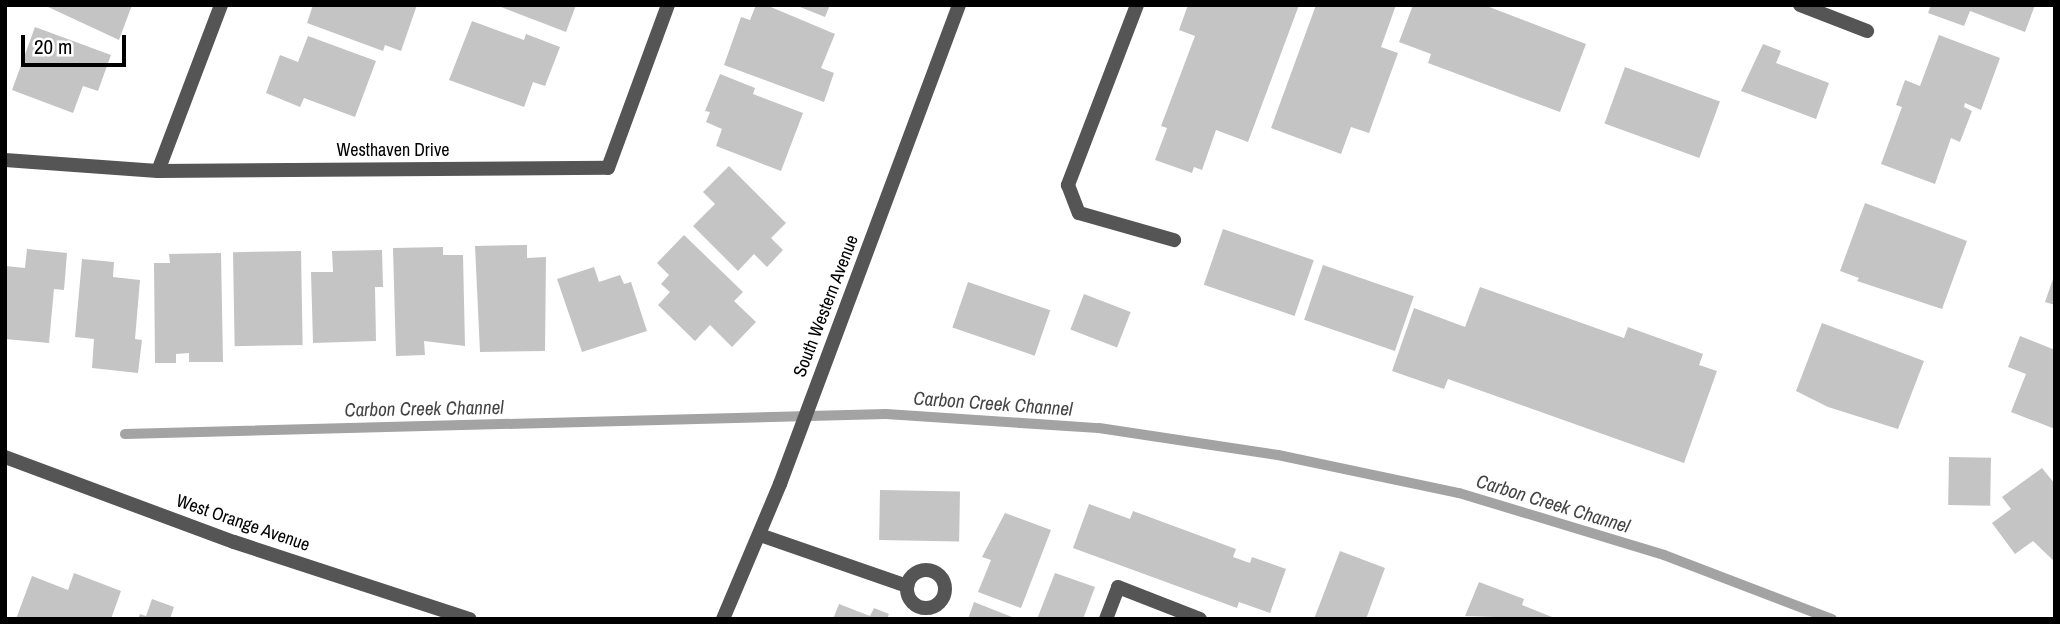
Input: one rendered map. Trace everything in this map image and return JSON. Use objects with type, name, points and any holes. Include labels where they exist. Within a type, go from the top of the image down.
[{"type":"street","points":[[158,171],[221,5]]},
{"type":"street","name":"Westhaven Drive","points":[[5,160],[158,171],[608,168],[668,5]]},
{"type":"street","name":"South Western Avenue","points":[[723,619],[760,536],[960,5]]},
{"type":"street","points":[[1138,5],[1068,185],[1079,213],[1174,240]]},
{"type":"street","points":[[1800,5],[1867,31]]},
{"type":"street","name":"West Orange Avenue","points":[[5,457],[234,542],[470,619]]},
{"type":"street","points":[[760,536],[907,586]]},
{"type":"street","points":[[1106,619],[1118,587],[1200,619]]},
{"type":"building","points":[[46,5],[132,5],[119,40],[46,6]]},
{"type":"building","points":[[313,5],[417,5],[401,51],[385,45],[383,51],[307,23]]},
{"type":"building","points":[[496,5],[576,5],[566,32]]},
{"type":"building","points":[[756,5],[766,5],[835,34],[821,68],[834,73],[824,102],[724,65],[741,17],[750,20]]},
{"type":"building","points":[[795,5],[830,5],[825,17]]},
{"type":"building","points":[[1188,5],[1299,5],[1248,142],[1216,130],[1202,170],[1194,167],[1192,173],[1155,160],[1167,128],[1161,126],[1195,36],[1179,30]]},
{"type":"building","points":[[1316,5],[1396,5],[1381,47],[1398,53],[1369,133],[1351,127],[1341,154],[1271,128]]},
{"type":"building","points":[[1413,5],[1484,5],[1586,44],[1560,112],[1428,63],[1431,54],[1399,42]]},
{"type":"building","points":[[1931,5],[2035,5],[2025,32],[1970,11],[1964,26],[1928,13]]},
{"type":"building","points":[[472,21],[524,40],[526,34],[560,47],[545,86],[533,82],[524,107],[449,80]]},
{"type":"building","points":[[35,27],[111,55],[98,91],[83,86],[73,113],[12,90]]},
{"type":"building","points":[[1939,35],[2000,58],[1981,110],[1965,103],[1964,107],[1972,111],[1960,142],[1951,138],[1935,184],[1881,164],[1902,107],[1896,105],[1905,80],[1920,86]]},
{"type":"building","points":[[308,36],[376,61],[355,117],[304,98],[300,107],[266,93],[280,55],[298,62]]},
{"type":"building","points":[[1763,44],[1781,51],[1776,63],[1829,83],[1816,119],[1741,91]]},
{"type":"building","points":[[1625,67],[1720,102],[1699,158],[1604,123]]},
{"type":"building","points":[[720,74],[755,88],[753,94],[803,113],[781,171],[716,146],[722,129],[706,122],[710,112],[705,111]]},
{"type":"building","points":[[729,166],[786,223],[771,238],[783,250],[767,267],[754,254],[738,271],[693,226],[715,204],[703,192]]},
{"type":"building","points":[[1865,203],[1967,241],[1942,309],[1857,281],[1859,278],[1840,271]]},
{"type":"building","points":[[1223,229],[1314,260],[1295,316],[1204,285]]},
{"type":"building","points":[[684,235],[743,292],[734,301],[756,322],[732,347],[710,325],[695,341],[658,305],[670,292],[661,284],[669,275],[657,263]]},
{"type":"building","points":[[527,245],[527,258],[546,257],[545,351],[480,352],[475,246]]},
{"type":"building","points":[[443,247],[443,255],[463,255],[465,346],[424,341],[425,355],[396,356],[393,248]]},
{"type":"building","points":[[27,249],[67,253],[64,290],[54,289],[49,343],[5,339],[5,266],[25,268]]},
{"type":"building","points":[[382,250],[383,287],[375,287],[376,341],[313,343],[311,272],[333,272],[332,251]]},
{"type":"building","points":[[301,251],[303,345],[235,346],[233,252]]},
{"type":"building","points":[[221,253],[223,362],[189,362],[189,353],[176,354],[176,363],[155,363],[154,263],[170,263],[169,254]]},
{"type":"building","points":[[82,259],[114,262],[113,277],[140,280],[135,339],[142,340],[138,373],[92,368],[94,339],[75,337]]},
{"type":"building","points":[[1323,265],[1414,296],[1395,351],[1304,320]]},
{"type":"building","points":[[594,267],[599,282],[620,275],[624,284],[631,282],[647,331],[582,352],[557,279]]},
{"type":"building","points":[[2055,276],[2055,305],[2045,302]]},
{"type":"building","points":[[968,282],[1050,310],[1035,356],[952,327]]},
{"type":"building","points":[[1480,287],[1624,338],[1628,327],[1703,354],[1699,365],[1717,371],[1684,463],[1448,379],[1444,389],[1392,371],[1414,308],[1465,327]]},
{"type":"building","points":[[1084,294],[1131,312],[1117,347],[1070,329]]},
{"type":"building","points":[[1822,323],[1924,361],[1898,429],[1828,407],[1796,391]]},
{"type":"building","points":[[2020,336],[2055,350],[2055,429],[2011,412],[2026,374],[2008,367]]},
{"type":"building","points":[[1949,457],[1991,458],[1990,506],[1948,505]]},
{"type":"building","points":[[2042,468],[2055,484],[2055,562],[2033,541],[2015,554],[1992,523],[2011,509],[2002,497]]},
{"type":"building","points":[[880,490],[960,491],[959,541],[879,540]]},
{"type":"building","points":[[1089,504],[1130,519],[1133,511],[1236,549],[1233,557],[1250,563],[1252,557],[1286,569],[1270,613],[1239,602],[1237,608],[1073,548]]},
{"type":"building","points":[[1005,513],[1051,530],[1021,608],[978,592],[991,560],[982,557]]},
{"type":"building","points":[[1340,551],[1385,568],[1366,619],[1314,619]]},
{"type":"building","points":[[74,573],[121,591],[111,619],[16,619],[32,576],[68,590]]},
{"type":"building","points":[[1055,573],[1095,587],[1083,619],[1037,619]]},
{"type":"building","points":[[1479,582],[1524,599],[1522,605],[1557,619],[1465,616]]},
{"type":"building","points":[[152,599],[174,607],[170,619],[138,619],[140,614],[146,616]]},
{"type":"building","points":[[974,602],[1017,619],[968,619]]},
{"type":"building","points":[[839,604],[870,616],[874,608],[889,614],[887,619],[833,619]]},
{"type":"waterway","name":"Carbon Creek Channel","points":[[125,434],[886,414],[1099,428],[1278,455],[1459,493],[1664,555],[1832,619]]}]
